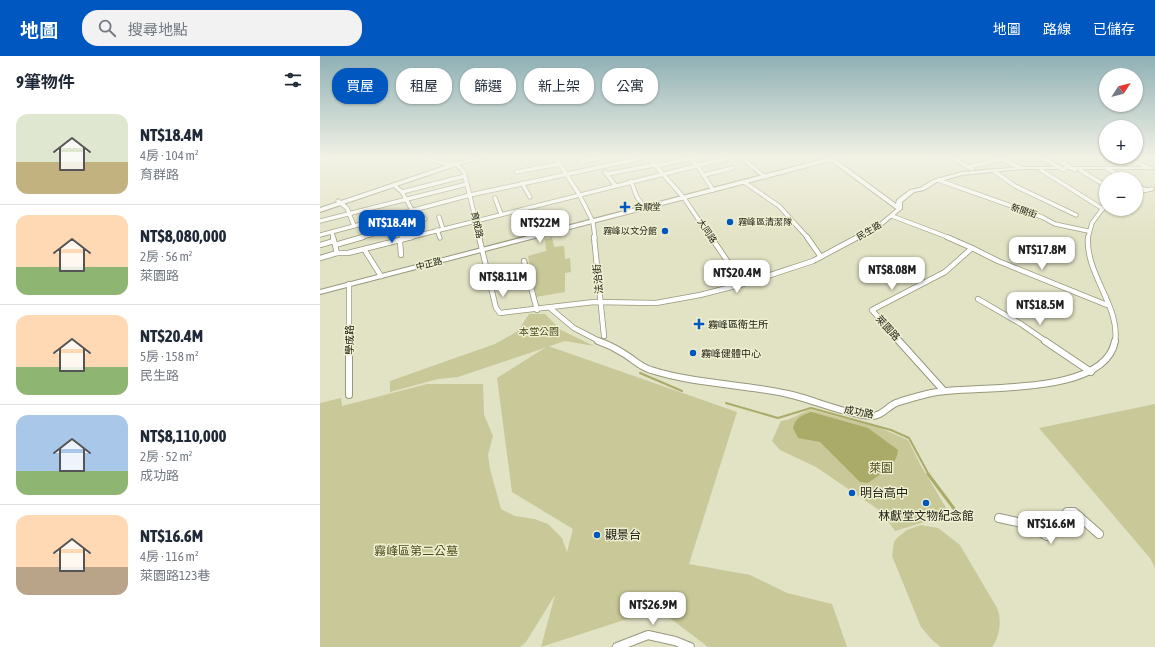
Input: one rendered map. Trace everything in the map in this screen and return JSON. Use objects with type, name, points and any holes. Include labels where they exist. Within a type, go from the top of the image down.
[{"type":"main road","points":[[320,210],[389,185]]},
{"type":"main road","points":[[320,206],[398,185]]},
{"type":"street","points":[[402,192],[431,185]]},
{"type":"street","points":[[320,221],[465,185]]},
{"type":"street","name":"育成路","points":[[467,185],[483,250]]},
{"type":"street","points":[[320,235],[470,194],[515,185]]},
{"type":"street","points":[[523,185],[530,197]]},
{"type":"street","points":[[573,185],[593,222]]},
{"type":"street","points":[[320,258],[337,253],[348,253],[615,185]]},
{"type":"street","points":[[632,185],[637,197],[645,208]]},
{"type":"street","name":"大同路","points":[[672,185],[684,198],[743,284]]},
{"type":"street","points":[[710,185],[713,190]]},
{"type":"street","name":"中正路","points":[[320,292],[734,185]]},
{"type":"street","points":[[748,185],[779,206],[805,234],[821,257]]},
{"type":"street","points":[[866,185],[899,209]]},
{"type":"street","name":"民生路","points":[[550,308],[600,302],[656,303],[700,295],[743,284],[813,261],[863,235],[892,216],[899,209],[899,200],[928,185]]},
{"type":"street","name":"新開街","points":[[951,185],[1042,217],[1055,224],[1088,231]]},
{"type":"street","points":[[1013,185],[1076,216]]},
{"type":"street","points":[[1066,185],[1099,204]]},
{"type":"street","points":[[394,186],[402,192],[412,210]]},
{"type":"street","points":[[1143,191],[1152,189]]},
{"type":"street","points":[[495,198],[501,214]]},
{"type":"street","points":[[339,202],[349,213],[354,226]]},
{"type":"street","points":[[398,213],[404,234],[400,242],[401,255]]},
{"type":"street","points":[[1088,231],[1091,223],[1099,214]]},
{"type":"street","points":[[439,216],[443,229]]},
{"type":"street","points":[[892,216],[955,240],[998,261],[1107,305]]},
{"type":"street","points":[[320,245],[335,243],[402,227],[425,219]]},
{"type":"street","name":"法治街","points":[[593,222],[604,336]]},
{"type":"street","points":[[437,230],[440,238]]},
{"type":"street","name":"成功路","points":[[550,308],[571,328],[622,352],[642,367],[658,372],[790,394],[869,416],[878,415],[896,403],[944,391],[1037,385],[1091,372],[1109,357],[1115,346],[1116,334],[1107,305],[1090,263],[1087,247],[1088,231]]},
{"type":"street","points":[[332,232],[337,253]]},
{"type":"street","name":"萊園路","points":[[944,391],[872,310],[945,272],[972,248]]},
{"type":"street","points":[[364,249],[381,276]]},
{"type":"street","points":[[483,250],[496,308],[500,313],[550,308]]},
{"type":"street","points":[[524,261],[537,310]]},
{"type":"street","name":"學成路","points":[[349,284],[349,395]]},
{"type":"street","points":[[978,300],[1022,324],[1091,372]]},
{"type":"street","points":[[999,518],[1026,524],[1047,536],[1056,532],[1067,512],[1074,512],[1099,534]]},
{"type":"street","points":[[617,647],[648,635],[674,641],[690,647]]},
{"type":"green space","points":[[552,237],[554,247],[564,246],[565,259],[570,258],[571,272],[565,273],[565,292],[536,297],[528,256],[546,251],[545,239]]},
{"type":"green space","name":"本堂公園","points":[[529,314],[545,314],[561,330],[594,346],[565,341],[458,377],[438,379],[390,392],[390,381],[495,344],[518,331]]},
{"type":"green space","name":"霧峰區第二公墓","points":[[548,346],[737,412],[689,564],[750,575],[787,593],[832,604],[847,647],[708,647],[658,609],[541,647],[555,595],[526,642],[520,647],[320,647],[320,403],[341,398],[342,406],[427,384],[483,384],[484,415],[493,436],[488,455],[490,469],[501,509],[515,516],[534,519],[548,524],[562,538],[567,552],[573,529],[512,492],[497,378]]},
{"type":"green space","points":[[1155,404],[1155,568],[1150,558],[1039,428]]},
{"type":"green space","name":"萊園","points":[[811,410],[878,427],[908,440],[920,464],[948,511],[938,518],[895,531],[882,512],[816,467],[780,450],[772,441],[781,421]]},
{"type":"green space","points":[[921,525],[938,528],[960,545],[997,608],[1000,623],[997,638],[992,647],[941,647],[933,641],[921,627],[892,556],[894,542],[897,538],[907,530]]},
{"type":"shaded area","points":[[811,412],[868,428],[898,450],[895,461],[868,483],[860,482],[820,442],[798,438],[793,428],[797,420],[801,416]]},
{"type":"waterway","points":[[640,373],[682,391]]},
{"type":"waterway","points":[[726,403],[778,418],[811,408],[891,430],[909,438],[929,475]]},
{"type":"waterway","points":[[928,474],[955,510]]},
{"type":"place","name":"合順堂","points":[[625,207]]},
{"type":"place","name":"霧峰區清潔隊","points":[[730,222]]},
{"type":"place","name":"霧峰以文分館","points":[[665,231]]},
{"type":"place","name":"霧峰區衛生所","points":[[699,324]]},
{"type":"place","name":"霧峰健體中心","points":[[693,353]]},
{"type":"place","name":"明台高中","points":[[852,493]]},
{"type":"place","name":"林獻堂文物紀念館","points":[[926,503]]},
{"type":"place","name":"觀景台","points":[[597,535]]}]
